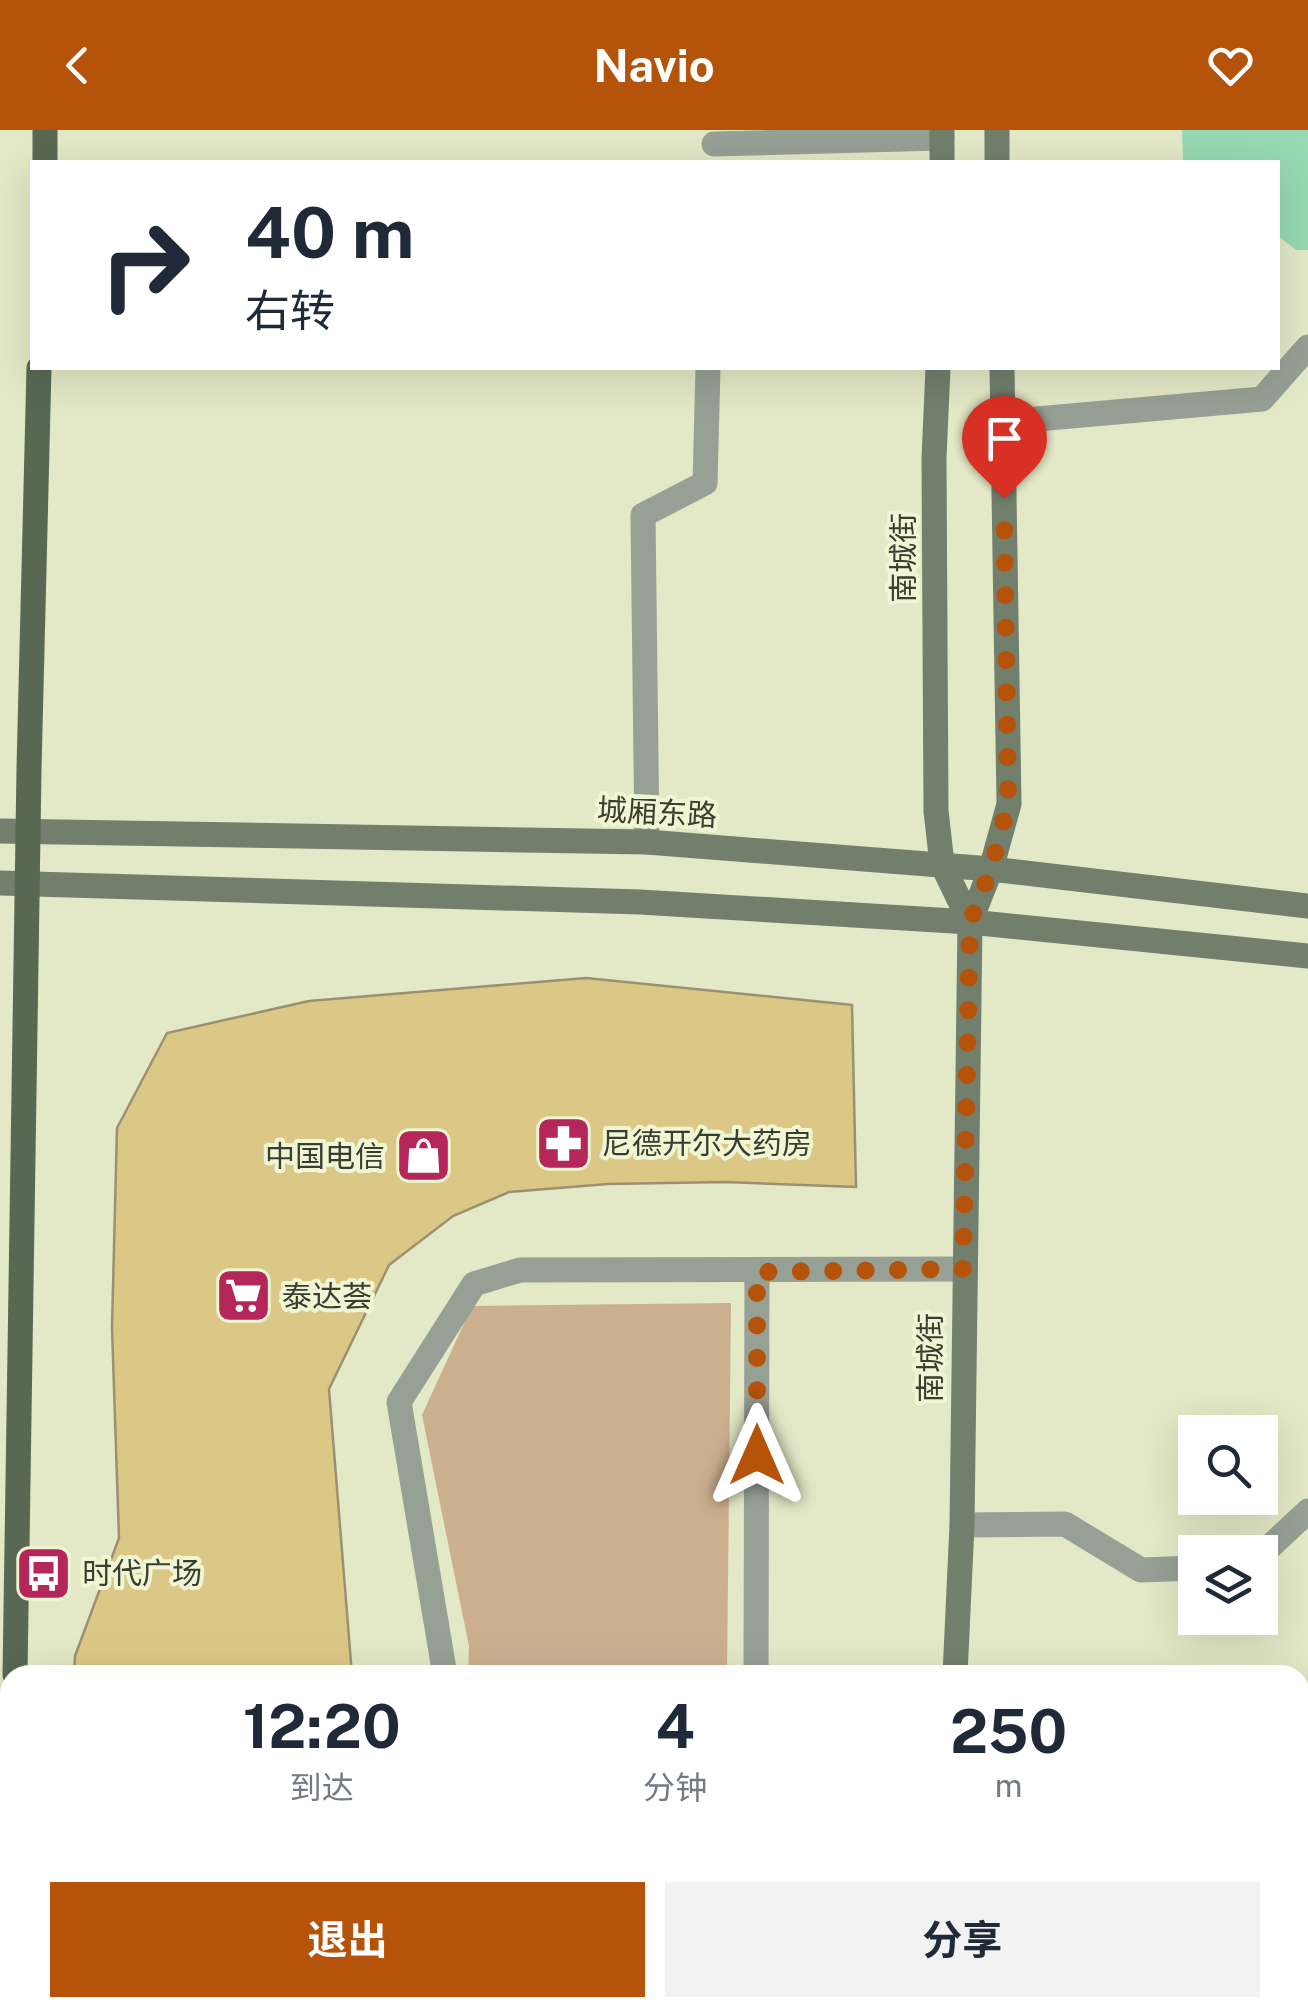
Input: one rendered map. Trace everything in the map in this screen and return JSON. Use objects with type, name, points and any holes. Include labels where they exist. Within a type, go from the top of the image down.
[{"type":"main road","points":[[45,160],[46,130]]},
{"type":"main road","points":[[15,1665],[28,831],[40,370]]},
{"type":"street","points":[[997,130],[998,160]]},
{"type":"street","points":[[714,145],[942,143]]},
{"type":"street","points":[[1003,422],[1262,400],[1308,347]]},
{"type":"street","points":[[647,842],[643,515],[705,483],[708,370]]},
{"type":"street","name":"南城街","points":[[938,370],[934,458],[936,791],[942,864],[970,922]]},
{"type":"street","name":"南城街","points":[[955,1665],[962,1524],[970,922],[991,869],[1008,804],[1002,370]]},
{"type":"street","name":"城厢东路","points":[[0,831],[647,842],[942,864],[1308,906]]},
{"type":"street","points":[[0,882],[640,902],[970,922],[1308,956]]},
{"type":"street","points":[[443,1665],[398,1402],[474,1284],[520,1270],[963,1269]]},
{"type":"street","points":[[756,1665],[757,1272]]},
{"type":"street","points":[[1278,1540],[1308,1512]]},
{"type":"street","points":[[962,1524],[1066,1524],[1141,1570],[1178,1569]]},
{"type":"shaded area","points":[[1182,130],[1308,130],[1308,250],[1296,250],[1280,238],[1280,160],[1183,160]]},
{"type":"shaded area","points":[[731,1303],[727,1665],[468,1665],[469,1646],[422,1415],[472,1306]]},
{"type":"building","name":"泰达荟","points":[[586,978],[852,1005],[856,1187],[726,1182],[608,1184],[509,1192],[453,1216],[389,1265],[329,1389],[351,1665],[75,1665],[119,1538],[112,1327],[117,1128],[167,1033],[309,1001]]},
{"type":"place","name":"尼德开尔大药房","points":[[563,1143]]},
{"type":"place","name":"中国电信","points":[[424,1156]]},
{"type":"place","name":"泰达荟","points":[[243,1296]]},
{"type":"place","name":"时代广场","points":[[43,1573]]},
{"type":"route","points":[[757,1455],[757,1272],[963,1269],[970,922],[991,869],[1008,804],[1004,498]]}]
